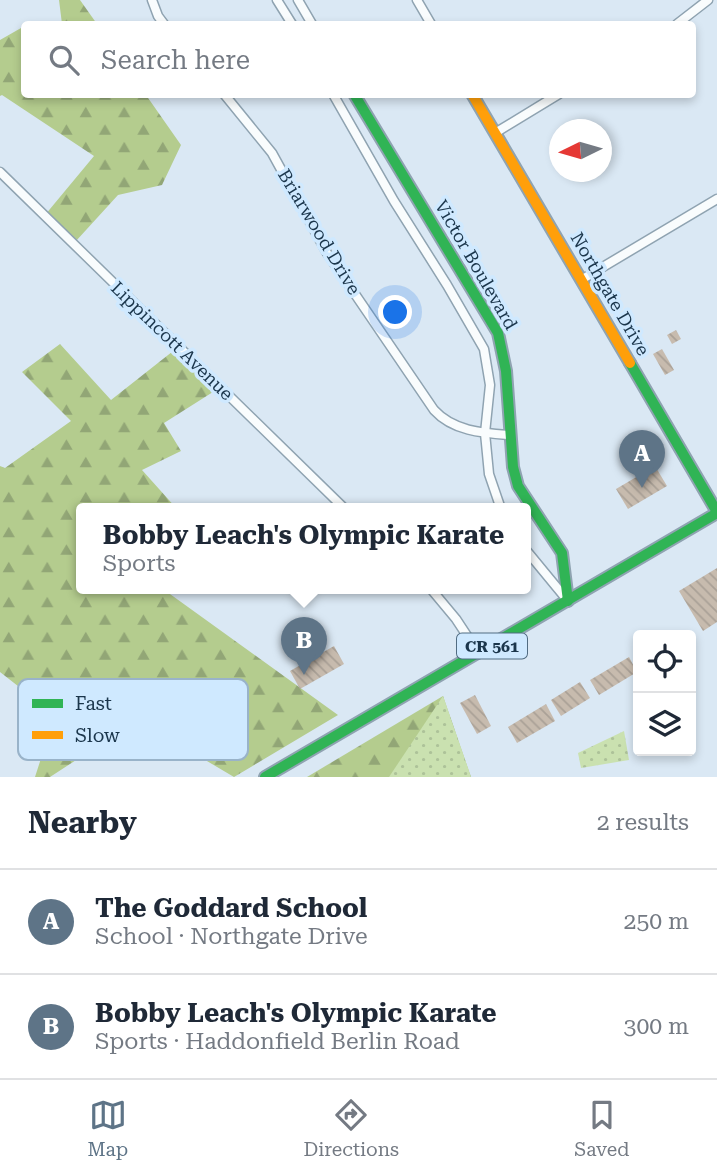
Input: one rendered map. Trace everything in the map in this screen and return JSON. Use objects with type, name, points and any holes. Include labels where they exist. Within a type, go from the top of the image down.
[{"type":"street","points":[[152,0],[162,21]]},
{"type":"street","points":[[277,0],[290,21]]},
{"type":"street","points":[[298,0],[310,21]]},
{"type":"street","points":[[416,0],[429,21]]},
{"type":"street","points":[[681,21],[708,0]]},
{"type":"street","name":"Briarwood Drive","points":[[227,98],[272,153],[327,253],[433,410],[451,424],[485,433],[509,435]]},
{"type":"street","name":"Victor Boulevard","points":[[335,98],[484,349],[490,385],[485,433],[489,474],[499,503]]},
{"type":"street","name":"Victor Boulevard","points":[[356,98],[498,333],[508,375],[509,446],[518,486],[529,503]]},
{"type":"street","name":"Northgate Drive","points":[[474,98],[717,513]]},
{"type":"street","points":[[495,133],[552,98]]},
{"type":"street","name":"Lippincott Avenue","points":[[0,172],[339,503]]},
{"type":"street","points":[[582,280],[717,199]]},
{"type":"street","name":"Victor Boulevard","points":[[531,506],[562,553],[568,601]]},
{"type":"street","name":"CR 561","points":[[265,777],[717,513]]},
{"type":"street","points":[[531,556],[568,601]]},
{"type":"street","points":[[435,594],[479,654]]},
{"type":"green space","points":[[59,0],[80,0],[95,21],[62,21]]},
{"type":"green space","points":[[21,28],[21,98],[148,98],[181,145],[162,185],[118,195],[76,241],[45,215],[94,156],[0,96],[0,40]]},
{"type":"green space","points":[[60,344],[111,400],[182,344],[224,385],[164,423],[181,451],[142,470],[172,503],[76,503],[76,594],[170,594],[338,715],[234,777],[205,760],[248,760],[248,679],[18,679],[18,686],[0,672],[0,466],[5,468],[71,421],[22,372]]},
{"type":"green space","points":[[443,696],[471,777],[307,777]]},
{"type":"green space","points":[[443,696],[471,777],[389,777]]},
{"type":"green space","points":[[624,731],[629,760],[581,768],[578,753]]},
{"type":"green space","points":[[40,760],[76,760],[50,777],[35,777]]},
{"type":"building","points":[[676,330],[681,339],[672,344],[667,335]]},
{"type":"building","points":[[662,349],[674,370],[665,375],[653,354]]},
{"type":"building","points":[[655,466],[667,486],[628,509],[616,489]]},
{"type":"building","points":[[717,568],[717,622],[703,631],[679,591]]},
{"type":"building","points":[[334,646],[344,664],[300,689],[290,671]]},
{"type":"building","points":[[629,657],[633,664],[633,674],[599,695],[590,680]]},
{"type":"building","points":[[580,682],[590,698],[561,716],[551,700]]},
{"type":"building","points":[[475,695],[491,726],[477,734],[460,703]]},
{"type":"building","points":[[546,704],[555,721],[517,743],[508,727]]},
{"type":"traffic: fast","points":[[356,98],[498,333],[506,371],[513,467],[518,486],[529,503]]},
{"type":"traffic: fast","points":[[630,363],[717,512]]},
{"type":"traffic: fast","points":[[531,506],[562,553],[568,601]]},
{"type":"traffic: fast","points":[[265,777],[717,513]]},
{"type":"traffic: slow","points":[[474,98],[630,363]]},
{"type":"place","name":"The Goddard School","points":[[642,488]]},
{"type":"place","name":"Bobby Leach's Olympic Karate","points":[[304,675]]}]
